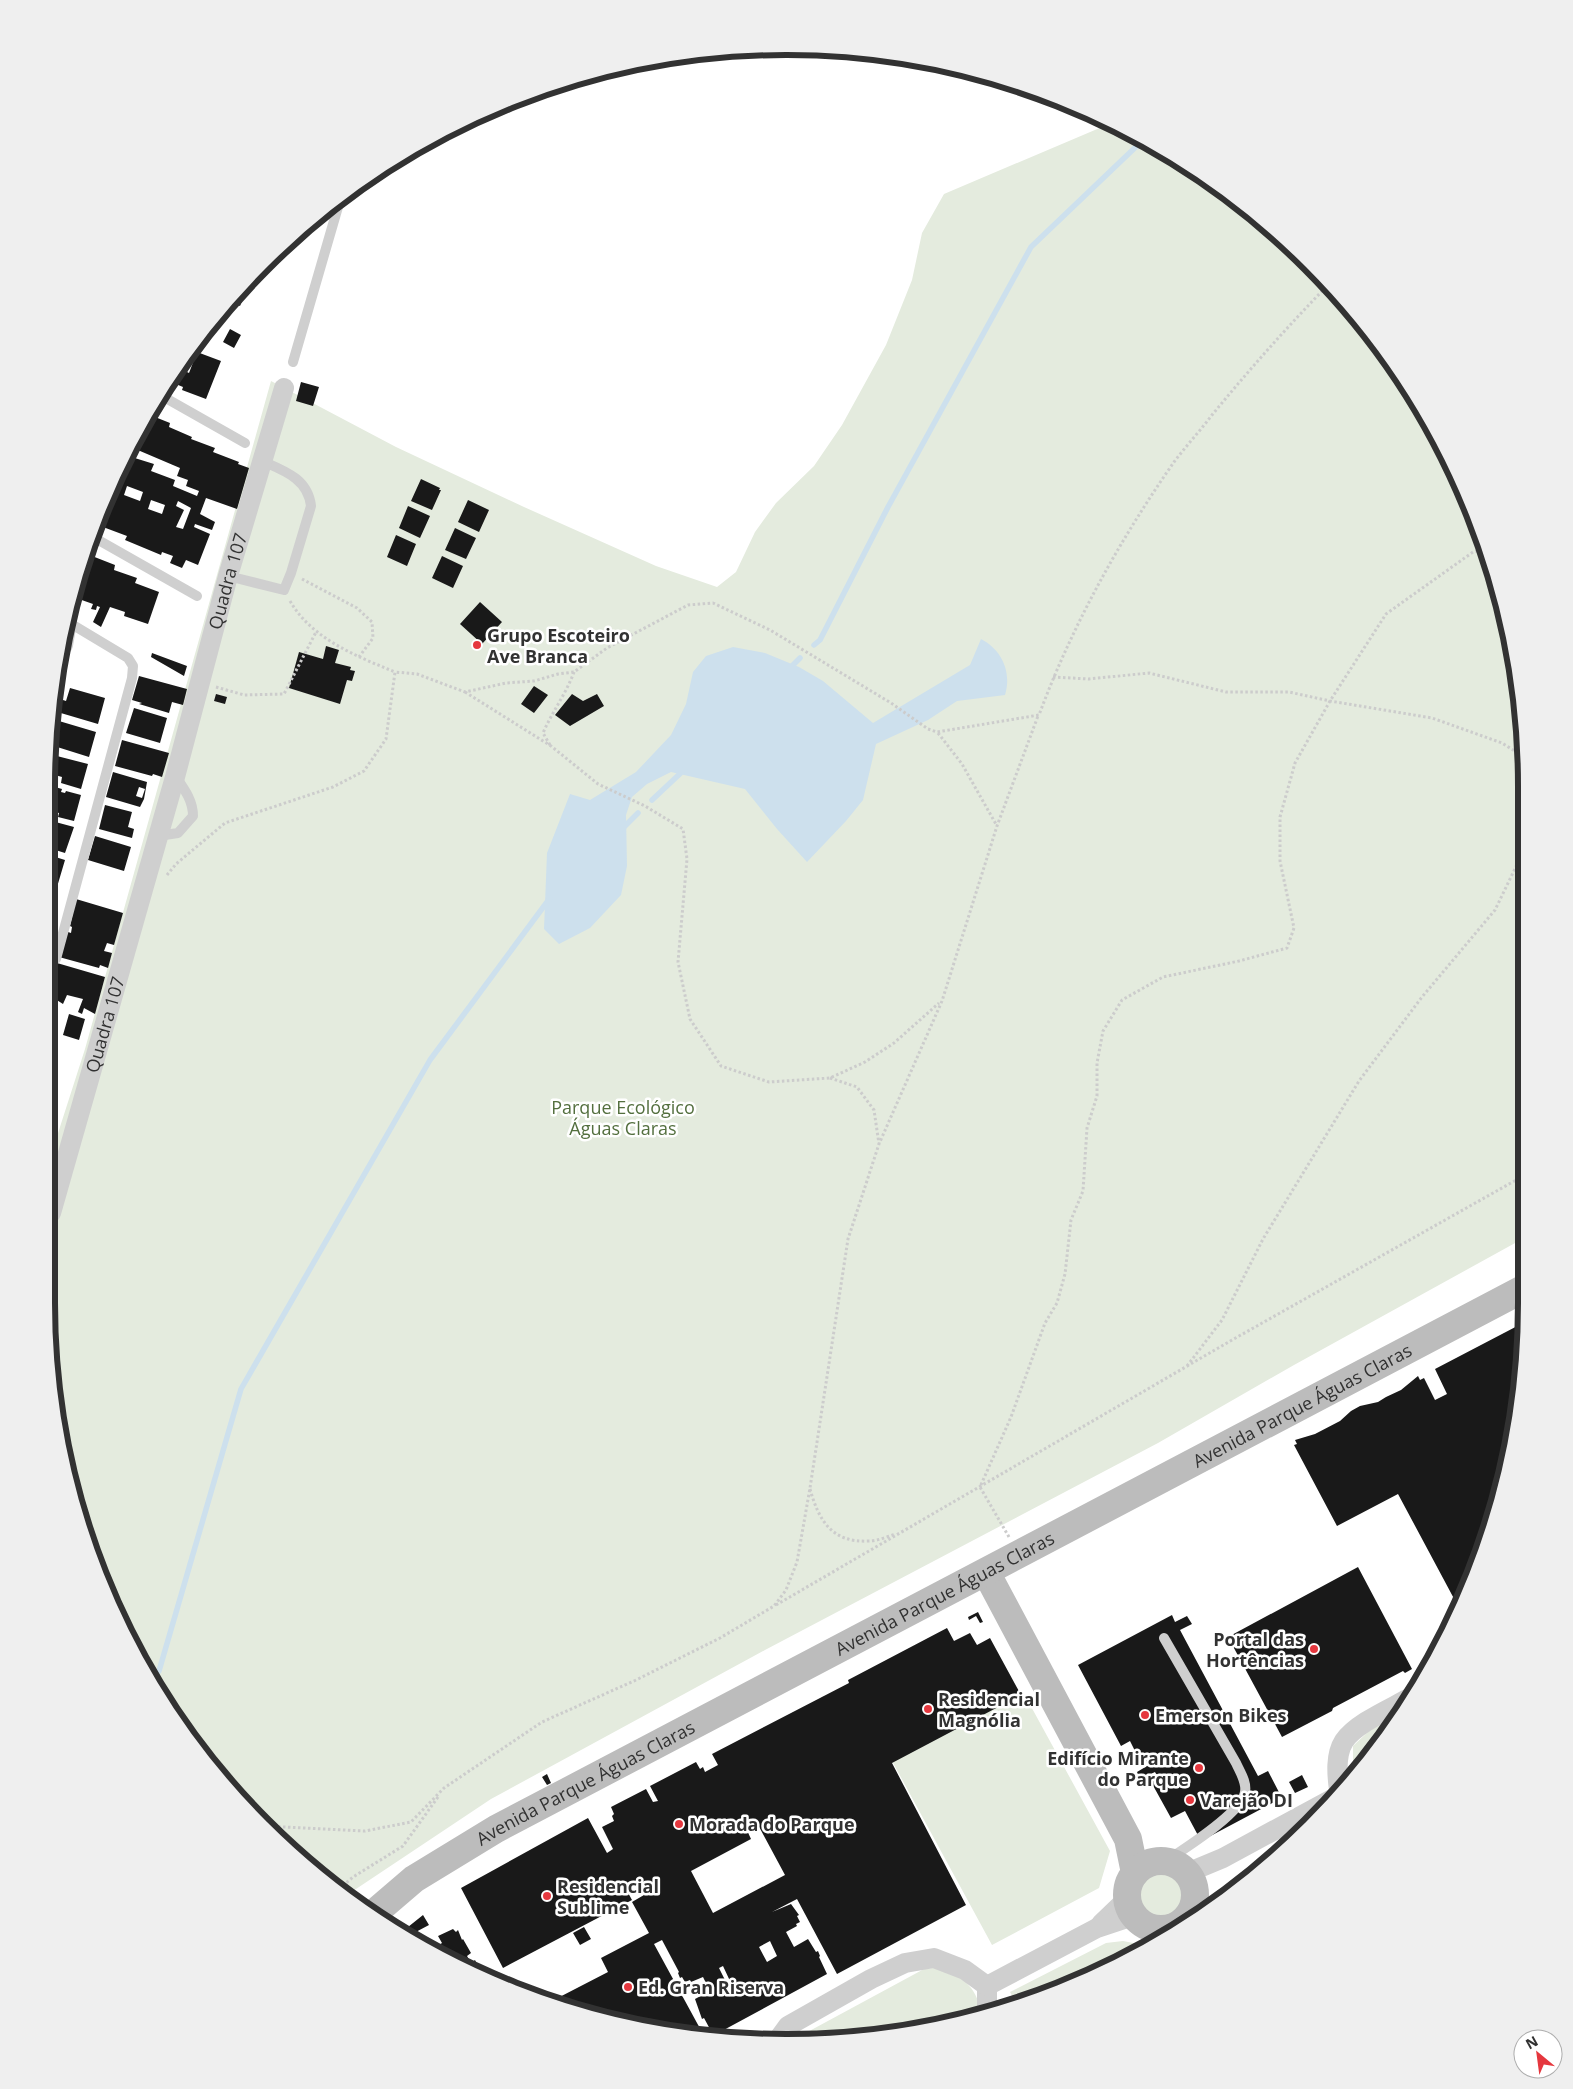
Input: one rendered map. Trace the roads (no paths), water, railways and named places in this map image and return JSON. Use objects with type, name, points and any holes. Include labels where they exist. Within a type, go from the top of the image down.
[{"type":"street","name":"Quadra 107","points":[[55,1215],[228,576],[284,388]]},
{"type":"street","name":"Avenida Parque Águas Claras","points":[[378,1910],[414,1879],[496,1829],[1518,1292]]},
{"type":"street","points":[[986,1572],[1128,1839],[1167,1871],[1195,1898],[1192,1910],[1188,1914]]},
{"type":"street","points":[[1338,1782],[1337,1771],[1343,1742],[1355,1730],[1388,1719]]},
{"type":"street","points":[[1166,1928],[1147,1927],[1139,1922],[1130,1907],[1130,1881],[1223,1858],[1315,1808]]},
{"type":"street","points":[[987,1986],[1097,1928],[1130,1907]]},
{"type":"street","points":[[782,2034],[788,2026],[871,1979],[905,1963],[934,1958],[965,1970],[987,1986]]},
{"type":"street","points":[[987,1986],[987,2006]]},
{"type":"lane","points":[[293,362],[337,209]]},
{"type":"lane","points":[[167,399],[245,443]]},
{"type":"lane","points":[[228,576],[284,590],[311,506],[310,496],[294,476],[262,461]]},
{"type":"lane","points":[[98,540],[197,596]]},
{"type":"lane","points":[[56,959],[132,678],[133,666],[128,658],[73,625]]},
{"type":"lane","points":[[158,836],[178,833],[193,816],[193,807],[188,795],[175,776]]},
{"type":"lane","points":[[1164,1638],[1236,1763],[1244,1779],[1246,1791],[1243,1800],[1230,1815],[1167,1871]]},
{"type":"water","points":[[981,639],[995,649],[1004,662],[1007,678],[1005,695],[957,701],[928,720],[876,744],[863,800],[807,862],[777,829],[745,789],[671,772],[647,784],[632,797],[626,815],[627,866],[621,895],[590,928],[559,944],[544,929],[547,853],[570,794],[590,800],[636,772],[671,735],[686,704],[693,672],[706,656],[733,647],[765,653],[799,667],[823,681],[873,723],[970,665]]},
{"type":"waterway","points":[[814,645],[820,640],[888,507],[1031,247],[1138,145]]},
{"type":"waterway","points":[[789,669],[800,658]]},
{"type":"waterway","points":[[652,800],[685,769]]},
{"type":"waterway","points":[[622,829],[638,813]]},
{"type":"waterway","points":[[159,1671],[241,1389],[430,1060],[550,898]]},
{"type":"place","name":"Grupo Escoteiro Ave Branca","points":[[477,645]]},
{"type":"place","name":"Portal das Hortências","points":[[1314,1649]]},
{"type":"place","name":"Residencial Magnólia","points":[[928,1709]]},
{"type":"place","name":"Emerson Bikes","points":[[1145,1715]]},
{"type":"place","name":"Edifício Mirante do Parque","points":[[1199,1768]]},
{"type":"place","name":"Varejão DI","points":[[1190,1800]]},
{"type":"place","name":"Morada do Parque","points":[[679,1824]]},
{"type":"place","name":"Residencial Sublime","points":[[547,1896]]},
{"type":"place","name":"Ed. Gran Riserva","points":[[628,1987]]},
{"type":"park label","name":"Parque Ecológico Águas Claras","points":[[623,1117]]}]
